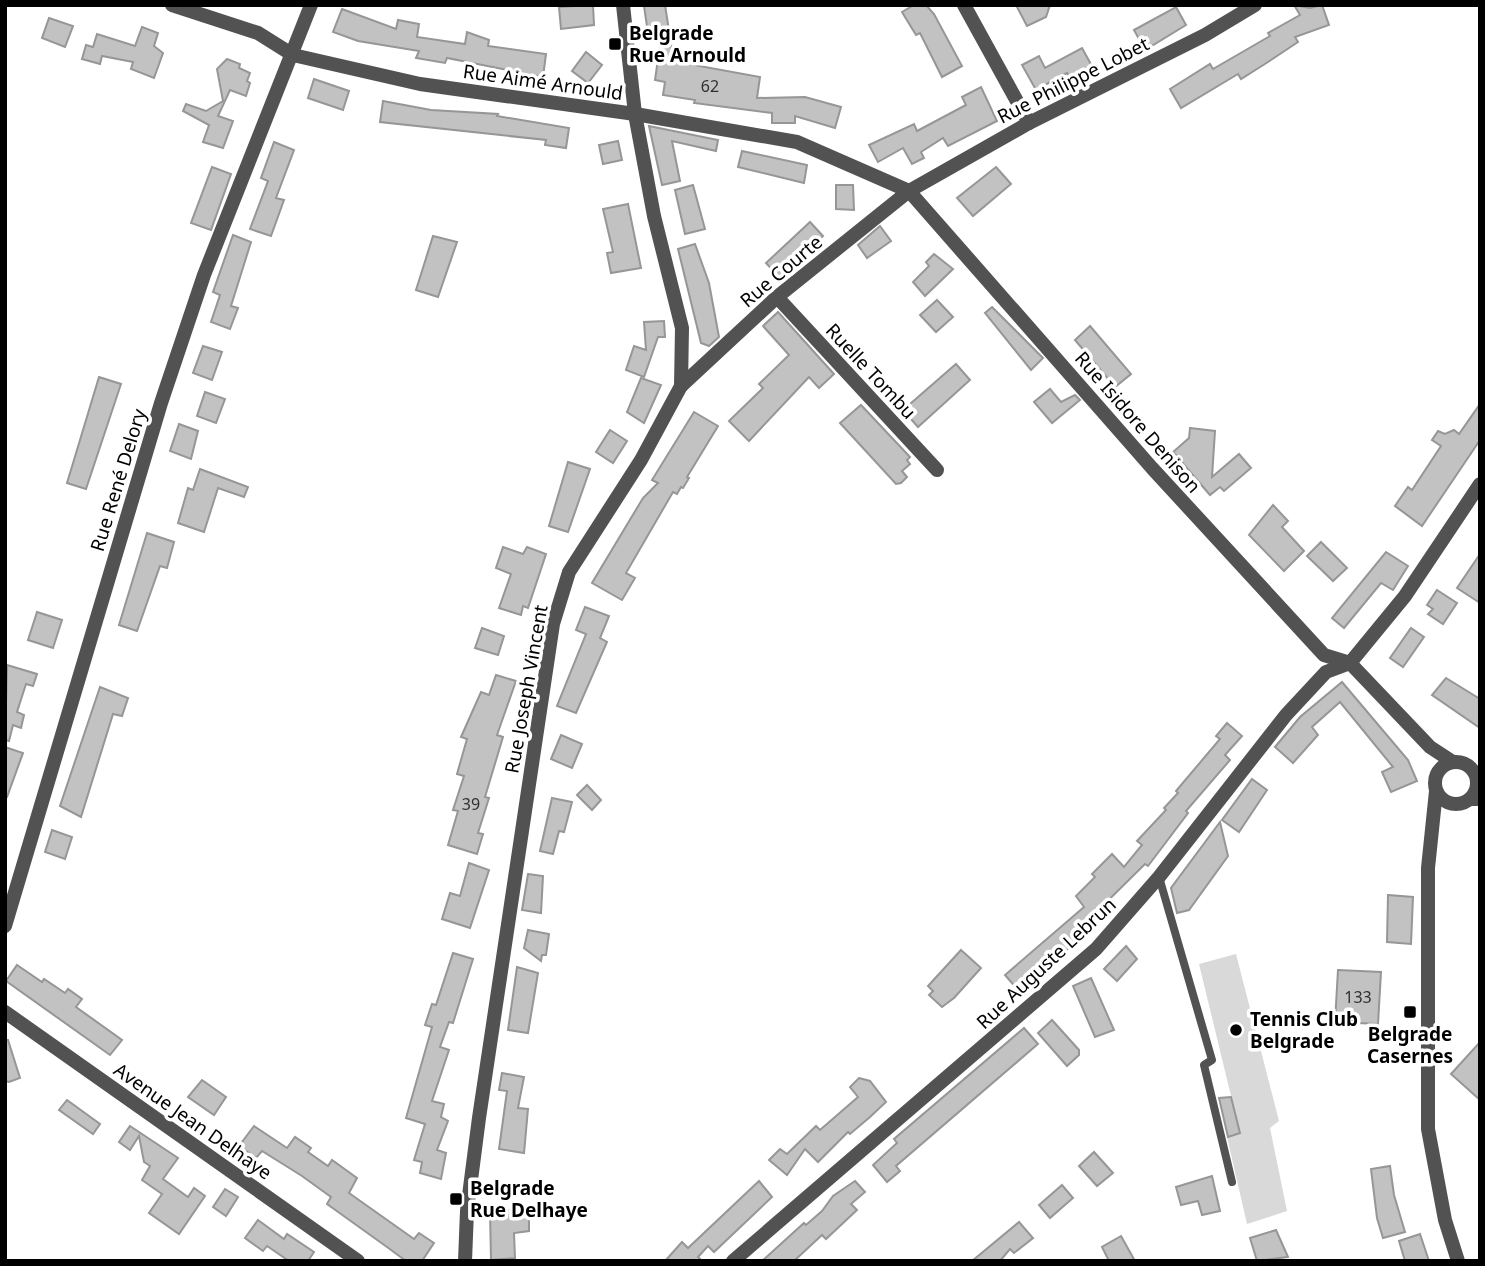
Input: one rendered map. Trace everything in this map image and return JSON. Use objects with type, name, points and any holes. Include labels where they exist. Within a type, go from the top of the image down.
[{"type":"street","name":"Rue Aimé Arnould","points":[[172,5],[258,33],[293,55],[420,84],[635,114],[797,142],[909,191]]},
{"type":"street","name":"Rue René Delory","points":[[5,926],[161,403],[204,275],[311,5]]},
{"type":"street","name":"Rue Joseph Vincent","points":[[465,1261],[467,1210],[479,1118],[553,624],[569,572],[641,460],[681,386],[682,328],[654,216],[635,114],[623,5]]},
{"type":"street","points":[[964,5],[1029,123]]},
{"type":"street","name":"Rue Philippe Lobet","points":[[909,191],[1029,123],[1205,35],[1255,5]]},
{"type":"street","name":"Rue Courte","points":[[681,386],[777,298],[909,191]]},
{"type":"street","name":"Rue Isidore Denison","points":[[909,191],[1152,468],[1324,655],[1350,663]]},
{"type":"street","name":"Ruelle Tombu","points":[[777,298],[936,470]]},
{"type":"street","points":[[1430,835],[1454,805],[1475,799],[1478,776],[1468,765],[1453,762],[1430,747],[1350,663],[1405,596],[1480,484]]},
{"type":"street","name":"Rue Auguste Lebrun","points":[[733,1261],[1096,949],[1159,877],[1286,715],[1326,673],[1350,663]]},
{"type":"street","points":[[1430,747],[1438,772],[1430,835],[1428,1129],[1445,1220],[1458,1261]]},
{"type":"street","points":[[1438,772],[1453,762]]},
{"type":"street","points":[[1436,791],[1443,800],[1454,805]]},
{"type":"street","name":"Avenue Jean Delhaye","points":[[5,1012],[358,1261]]},
{"type":"lane","points":[[1159,877],[1212,1060],[1204,1065],[1232,1182]]},
{"type":"shaded area","name":"Tennis Club Belgrade","points":[[1236,954],[1279,1121],[1270,1128],[1287,1211],[1247,1224],[1227,1137],[1240,1133],[1199,964]]},
{"type":"building","points":[[593,5],[594,25],[561,29],[559,7]]},
{"type":"building","points":[[665,5],[673,56],[683,58],[683,63],[760,77],[757,98],[805,97],[841,107],[835,128],[795,116],[795,123],[772,123],[772,113],[694,103],[695,100],[663,95],[665,82],[655,80],[661,38],[649,40],[644,6]]},
{"type":"building","points":[[914,5],[926,5],[934,14],[962,66],[942,77],[920,33],[916,35],[902,12]]},
{"type":"building","points":[[1016,5],[1050,5],[1046,17],[1027,26]]},
{"type":"building","points":[[1294,5],[1310,8],[1322,5],[1329,25],[1295,37],[1298,42],[1241,79],[1238,74],[1181,108],[1170,89],[1210,64],[1213,69],[1270,36],[1268,33],[1300,15]]},
{"type":"building","points":[[1176,7],[1186,25],[1145,50],[1134,30]]},
{"type":"building","points":[[342,9],[396,29],[398,20],[419,24],[417,37],[465,44],[467,32],[489,40],[488,46],[546,54],[543,77],[447,58],[445,63],[416,58],[419,51],[358,41],[333,32]]},
{"type":"building","points":[[49,18],[73,26],[65,47],[42,38]]},
{"type":"building","points":[[142,27],[158,33],[154,46],[163,53],[154,78],[131,69],[133,62],[102,56],[100,64],[82,59],[86,45],[93,47],[97,34],[135,46]]},
{"type":"building","points":[[1082,48],[1093,68],[1071,81],[1067,73],[1036,90],[1022,65],[1039,56],[1045,68]]},
{"type":"building","points":[[586,52],[602,65],[588,83],[572,71]]},
{"type":"building","points":[[227,59],[240,64],[239,68],[250,73],[247,81],[250,83],[246,96],[230,90],[218,116],[233,121],[223,148],[203,142],[209,125],[183,111],[186,104],[206,111],[223,101],[217,69]]},
{"type":"building","points":[[314,79],[349,91],[343,110],[308,98]]},
{"type":"building","points":[[981,87],[997,121],[948,146],[943,138],[921,152],[924,158],[912,164],[903,148],[878,162],[869,145],[914,124],[917,131],[966,105],[962,97]]},
{"type":"building","points":[[383,101],[431,110],[498,114],[497,116],[569,128],[566,148],[545,145],[546,140],[380,122]]},
{"type":"building","points":[[649,126],[718,140],[716,151],[672,141],[680,181],[662,185]]},
{"type":"building","points":[[618,141],[622,160],[603,164],[599,145]]},
{"type":"building","points":[[274,142],[294,150],[276,198],[284,200],[271,236],[250,229],[268,181],[261,178]]},
{"type":"building","points":[[742,151],[807,165],[804,183],[738,167]]},
{"type":"building","points":[[212,167],[231,174],[211,230],[191,223]]},
{"type":"building","points":[[996,167],[1011,184],[973,216],[957,198]]},
{"type":"building","points":[[693,185],[705,229],[685,234],[675,190]]},
{"type":"building","points":[[836,185],[853,185],[854,210],[836,209]]},
{"type":"building","points":[[628,204],[641,268],[611,273],[607,253],[613,252],[603,209]]},
{"type":"building","points":[[810,222],[823,236],[780,278],[766,263]]},
{"type":"building","points":[[880,226],[891,241],[867,258],[858,245]]},
{"type":"building","points":[[233,235],[251,242],[231,306],[238,308],[230,329],[211,322],[220,295],[213,292]]},
{"type":"building","points":[[433,236],[457,242],[438,297],[416,290]]},
{"type":"building","points":[[695,244],[709,283],[719,337],[709,346],[701,343],[678,249]]},
{"type":"building","points":[[934,254],[953,269],[925,296],[913,282],[929,266],[926,262]]},
{"type":"building","points":[[937,300],[953,317],[936,332],[920,315]]},
{"type":"building","points":[[992,307],[1043,358],[1031,370],[985,313]]},
{"type":"building","points":[[778,312],[834,374],[819,388],[809,377],[749,441],[729,421],[763,388],[759,384],[789,355],[763,326]]},
{"type":"building","points":[[664,321],[665,337],[658,337],[644,377],[626,370],[634,346],[646,350],[644,322]]},
{"type":"building","points":[[1090,326],[1131,374],[1115,387],[1075,340]]},
{"type":"building","points":[[203,346],[222,352],[212,380],[193,373]]},
{"type":"building","points":[[956,364],[970,380],[918,427],[903,410]]},
{"type":"building","points":[[99,377],[121,384],[86,489],[67,483]]},
{"type":"building","points":[[641,378],[661,385],[644,423],[627,412]]},
{"type":"building","points":[[1050,389],[1061,402],[1075,395],[1080,400],[1052,423],[1034,402]]},
{"type":"building","points":[[205,392],[225,399],[216,423],[197,416]]},
{"type":"building","points":[[1480,404],[1480,440],[1422,526],[1395,506],[1408,487],[1412,490],[1441,446],[1432,440],[1438,431],[1445,434],[1454,430],[1459,434]]},
{"type":"building","points":[[861,405],[910,457],[907,460],[910,464],[902,471],[907,477],[901,483],[896,484],[840,423]]},
{"type":"building","points":[[694,412],[718,426],[683,488],[681,487],[677,494],[673,492],[626,573],[635,578],[622,600],[592,583],[643,498],[658,483],[652,480]]},
{"type":"building","points":[[179,424],[198,431],[191,459],[170,451]]},
{"type":"building","points":[[1190,428],[1215,431],[1212,477],[1239,454],[1251,468],[1224,491],[1220,487],[1210,495],[1173,452],[1189,438]]},
{"type":"building","points":[[610,430],[627,441],[613,463],[596,452]]},
{"type":"building","points":[[568,462],[590,469],[568,532],[549,526]]},
{"type":"building","points":[[200,469],[248,487],[244,497],[218,488],[204,532],[178,523],[188,488],[193,490]]},
{"type":"building","points":[[1273,505],[1288,521],[1282,527],[1304,551],[1284,571],[1249,535]]},
{"type":"building","points":[[147,533],[174,542],[167,568],[160,566],[137,631],[119,625]]},
{"type":"building","points":[[1321,542],[1347,568],[1333,581],[1307,556]]},
{"type":"building","points":[[503,547],[523,554],[527,547],[546,554],[528,608],[523,606],[521,615],[499,608],[511,574],[496,568]]},
{"type":"building","points":[[1386,552],[1408,566],[1393,590],[1381,583],[1344,628],[1332,618]]},
{"type":"building","points":[[1480,554],[1480,603],[1457,588]]},
{"type":"building","points":[[1437,590],[1457,603],[1443,624],[1428,614],[1433,609],[1427,605]]},
{"type":"building","points":[[585,607],[609,616],[600,638],[607,642],[576,713],[557,706],[586,634],[576,630]]},
{"type":"building","points":[[37,612],[62,620],[53,648],[28,640]]},
{"type":"building","points":[[482,628],[504,636],[498,655],[475,648]]},
{"type":"building","points":[[1411,628],[1424,637],[1403,667],[1390,658]]},
{"type":"building","points":[[7,665],[37,674],[33,686],[26,684],[17,712],[24,715],[21,728],[13,725],[9,741],[5,740]]},
{"type":"building","points":[[496,675],[516,681],[497,735],[503,737],[485,797],[489,798],[478,833],[483,834],[477,854],[448,845],[458,811],[453,810],[464,776],[457,774],[467,739],[461,737],[481,692],[489,695]]},
{"type":"building","points":[[1446,678],[1480,699],[1480,728],[1432,695]]},
{"type":"building","points":[[1342,682],[1408,760],[1417,781],[1391,792],[1382,772],[1393,767],[1340,702],[1312,727],[1318,735],[1293,763],[1275,747],[1300,717]]},
{"type":"building","points":[[100,687],[128,698],[122,716],[113,714],[81,817],[60,806]]},
{"type":"building","points":[[1227,723],[1242,736],[1225,755],[1230,760],[1186,811],[1188,813],[1148,866],[1145,864],[1072,936],[1075,943],[1019,991],[1005,975],[1084,907],[1076,896],[1095,877],[1092,874],[1112,854],[1124,867],[1142,845],[1137,841],[1166,810],[1164,808],[1178,793],[1176,791],[1220,739],[1216,736]]},
{"type":"building","points":[[561,735],[582,744],[572,768],[551,759]]},
{"type":"building","points":[[5,747],[23,753],[7,797],[5,797]]},
{"type":"building","points":[[1252,779],[1267,790],[1239,832],[1222,820]]},
{"type":"building","points":[[587,785],[601,800],[592,810],[577,795]]},
{"type":"building","points":[[552,798],[572,802],[564,832],[559,831],[553,854],[540,851]]},
{"type":"building","points":[[1220,822],[1228,856],[1189,910],[1177,913],[1171,888]]},
{"type":"building","points":[[52,830],[72,837],[65,859],[45,852]]},
{"type":"building","points":[[469,863],[489,870],[470,928],[442,919],[450,893],[460,896]]},
{"type":"building","points":[[528,874],[543,876],[541,913],[522,910]]},
{"type":"building","points":[[1388,895],[1413,897],[1411,944],[1387,942]]},
{"type":"building","points":[[528,930],[549,934],[546,955],[542,955],[541,961],[524,948]]},
{"type":"building","points":[[1126,946],[1137,959],[1117,981],[1104,969]]},
{"type":"building","points":[[961,950],[981,968],[954,998],[942,1007],[929,995],[933,991],[928,986]]},
{"type":"building","points":[[453,953],[473,959],[453,1023],[449,1022],[440,1047],[449,1050],[432,1101],[444,1104],[441,1117],[448,1121],[437,1150],[446,1153],[441,1179],[420,1173],[422,1162],[414,1160],[425,1124],[406,1118],[432,1027],[425,1025],[432,1004],[436,1005]]},
{"type":"building","points":[[17,965],[42,982],[44,979],[65,993],[68,989],[82,999],[76,1007],[122,1040],[110,1055],[6,981]]},
{"type":"building","points":[[517,967],[538,973],[528,1033],[508,1030]]},
{"type":"building","points":[[1338,970],[1381,972],[1378,1024],[1335,1022]]},
{"type":"building","points":[[1091,978],[1114,1030],[1095,1037],[1073,986]]},
{"type":"building","points":[[1052,1020],[1079,1050],[1079,1055],[1067,1066],[1038,1033]]},
{"type":"building","points":[[1024,1028],[1038,1044],[896,1166],[900,1171],[887,1182],[873,1165],[897,1143],[894,1139]]},
{"type":"building","points":[[5,1040],[8,1040],[20,1078],[9,1082],[5,1081]]},
{"type":"building","points":[[1480,1042],[1480,1100],[1451,1074]]},
{"type":"building","points":[[502,1073],[524,1077],[518,1108],[528,1109],[524,1153],[499,1149],[507,1091],[499,1090]]},
{"type":"building","points":[[859,1078],[870,1081],[886,1102],[870,1117],[850,1134],[848,1132],[818,1162],[805,1149],[787,1175],[769,1160],[780,1149],[787,1154],[816,1126],[820,1130],[858,1097],[850,1087]]},
{"type":"building","points":[[202,1080],[226,1097],[214,1115],[188,1097]]},
{"type":"building","name":"Tennis Club Belgrade","points":[[1231,1097],[1240,1133],[1228,1137],[1219,1098]]},
{"type":"building","points":[[67,1100],[100,1124],[93,1134],[59,1110]]},
{"type":"building","points":[[130,1126],[178,1158],[163,1179],[188,1197],[194,1188],[205,1196],[179,1234],[149,1213],[162,1194],[142,1180],[150,1166],[144,1162],[139,1136],[130,1150],[119,1142]]},
{"type":"building","points":[[254,1126],[287,1148],[295,1137],[311,1148],[308,1152],[328,1166],[332,1160],[357,1178],[349,1193],[414,1239],[419,1233],[434,1243],[422,1261],[406,1261],[327,1204],[331,1197],[302,1176],[262,1151],[256,1158],[239,1146]]},
{"type":"building","points":[[1094,1152],[1113,1173],[1097,1186],[1079,1166]]},
{"type":"building","points":[[1390,1166],[1394,1195],[1405,1232],[1383,1238],[1377,1218],[1371,1169]]},
{"type":"building","points":[[1212,1176],[1220,1211],[1202,1215],[1198,1201],[1181,1205],[1176,1187]]},
{"type":"building","points":[[759,1181],[772,1197],[714,1252],[708,1246],[698,1257],[702,1261],[665,1261],[682,1242],[688,1248]]},
{"type":"building","points":[[855,1181],[865,1192],[851,1204],[857,1210],[826,1239],[822,1235],[794,1261],[762,1261],[804,1223],[806,1225],[822,1211],[833,1196]]},
{"type":"building","points":[[1062,1185],[1073,1198],[1050,1218],[1039,1205]]},
{"type":"building","points":[[225,1189],[238,1197],[226,1216],[213,1207]]},
{"type":"building","points":[[490,1210],[529,1210],[529,1231],[514,1233],[515,1258],[491,1260]]},
{"type":"building","points":[[258,1220],[284,1239],[287,1234],[314,1252],[308,1261],[289,1261],[267,1246],[263,1251],[245,1238]]},
{"type":"building","points":[[1019,1222],[1033,1238],[1014,1253],[1010,1249],[1000,1261],[972,1261]]},
{"type":"building","points":[[1276,1230],[1288,1257],[1257,1261],[1250,1238]]},
{"type":"building","points":[[1420,1234],[1429,1261],[1405,1261],[1399,1241]]},
{"type":"building","points":[[1121,1236],[1135,1261],[1109,1261],[1102,1247]]},
{"type":"place","name":"Belgrade Rue Arnould","points":[[615,44]]},
{"type":"place","name":"Belgrade Casernes","points":[[1410,1012]]},
{"type":"place","name":"Tennis Club Belgrade","points":[[1236,1030]]},
{"type":"place","name":"Belgrade Rue Delhaye","points":[[456,1199]]}]
